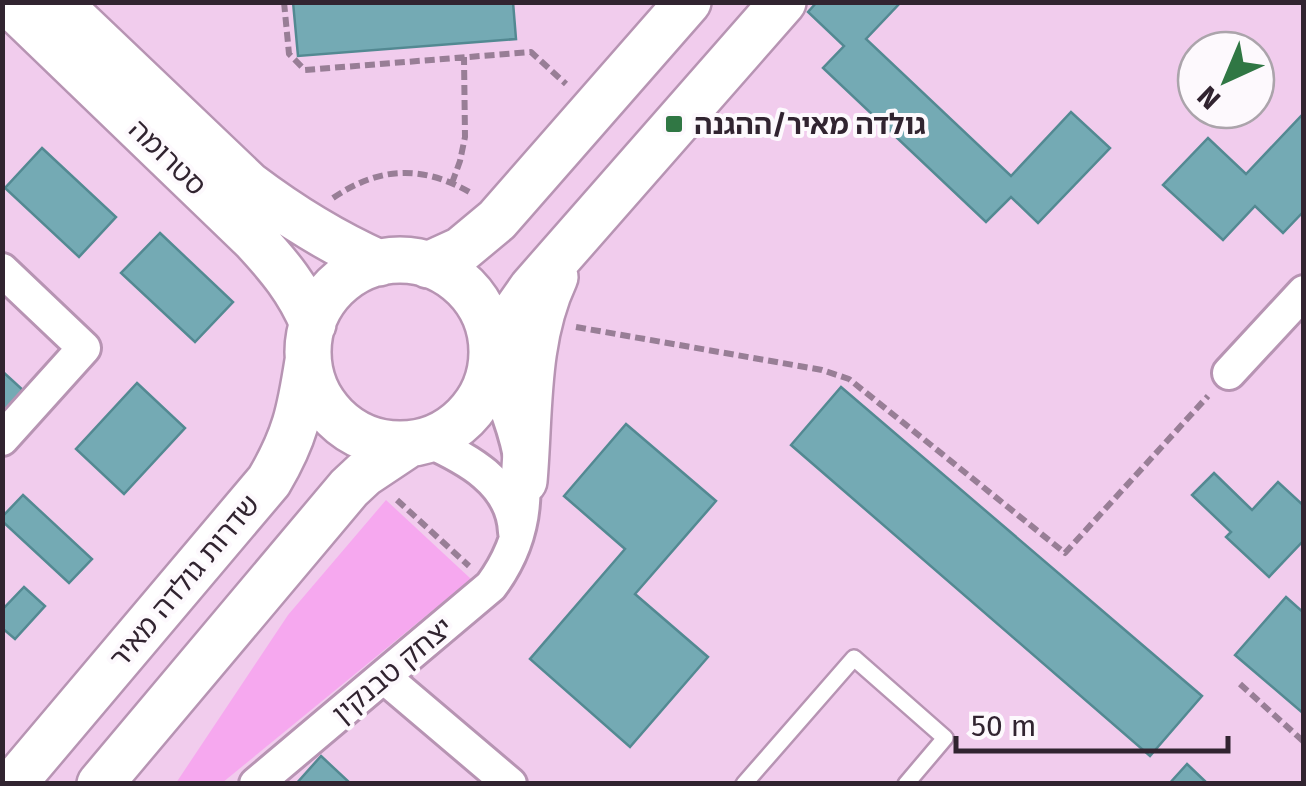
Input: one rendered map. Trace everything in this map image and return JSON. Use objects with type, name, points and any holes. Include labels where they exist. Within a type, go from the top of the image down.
[{"type":"main road","name":"סטרומה","points":[[8,2],[288,276],[304,301],[311,339]]},
{"type":"main road","name":"סטרומה","points":[[56,2],[249,185],[321,235],[379,263]]},
{"type":"main road","points":[[428,265],[461,250],[497,220],[688,2]]},
{"type":"main road","points":[[100,784],[349,488],[373,468],[418,442],[449,430],[468,414],[482,394],[491,358],[518,306],[783,2]]},
{"type":"main road","points":[[524,481],[530,375],[539,321],[548,291],[578,235]]},
{"type":"main road","points":[[418,442],[389,443],[365,436],[330,410],[314,384],[311,339],[325,300],[343,280],[366,266],[403,260],[428,265],[456,279],[477,302],[484,315],[491,358]]},
{"type":"main road","name":"שדרות גולדה מאיר","points":[[13,784],[269,481],[290,444],[297,422],[311,339]]},
{"type":"street","points":[[2,270],[84,348],[2,439]]},
{"type":"street","points":[[1229,373],[1304,292]]},
{"type":"street","name":"יצחק טבנקין","points":[[256,784],[491,586],[505,567],[522,509],[524,481],[517,437],[491,358]]},
{"type":"street","points":[[418,442],[467,460],[496,484],[513,512],[514,545]]},
{"type":"street","points":[[384,677],[510,784]]},
{"type":"lane","points":[[744,784],[854,658],[945,738],[906,784]]},
{"type":"path","points":[[284,2],[289,54],[305,70],[531,52],[560,79]]},
{"type":"path","points":[[452,183],[465,137],[464,57]]},
{"type":"path","points":[[324,204],[356,184],[392,173],[417,172],[452,183],[473,195]]},
{"type":"path","points":[[539,321],[822,370],[849,379],[1065,553],[1229,373]]},
{"type":"path","points":[[395,498],[477,573]]},
{"type":"path","points":[[1240,684],[1304,742]]},
{"type":"shaded area","points":[[386,500],[471,579],[222,783],[176,783],[288,615]]},
{"type":"building","points":[[293,2],[513,2],[516,39],[298,56]]},
{"type":"building","points":[[817,2],[901,2],[866,39],[1011,176],[1071,112],[1110,148],[1038,223],[1011,197],[986,222],[823,68],[844,46],[808,12]]},
{"type":"building","points":[[1304,113],[1304,211],[1283,233],[1255,206],[1223,240],[1163,185],[1208,138],[1246,174]]},
{"type":"building","points":[[42,148],[116,217],[79,257],[5,188]]},
{"type":"building","points":[[160,233],[233,302],[195,342],[121,273]]},
{"type":"building","points":[[2,371],[24,391],[2,415]]},
{"type":"building","points":[[137,383],[185,428],[124,494],[76,449]]},
{"type":"building","points":[[841,387],[1202,696],[1150,756],[791,445]]},
{"type":"building","points":[[626,424],[716,501],[635,594],[708,657],[630,747],[530,659],[625,549],[564,496]]},
{"type":"building","points":[[1214,473],[1252,510],[1278,482],[1304,506],[1304,540],[1269,577],[1226,537],[1231,532],[1192,495]]},
{"type":"building","points":[[23,495],[92,559],[69,583],[2,521]]},
{"type":"building","points":[[24,587],[45,606],[15,639],[2,628],[2,610]]},
{"type":"building","points":[[1286,597],[1304,613],[1304,714],[1235,655]]},
{"type":"building","points":[[321,756],[351,784],[296,784]]},
{"type":"building","points":[[1187,764],[1208,784],[1169,784]]},
{"type":"place","name":"גולדה מאיר/ההגנה","points":[[674,124]]}]
